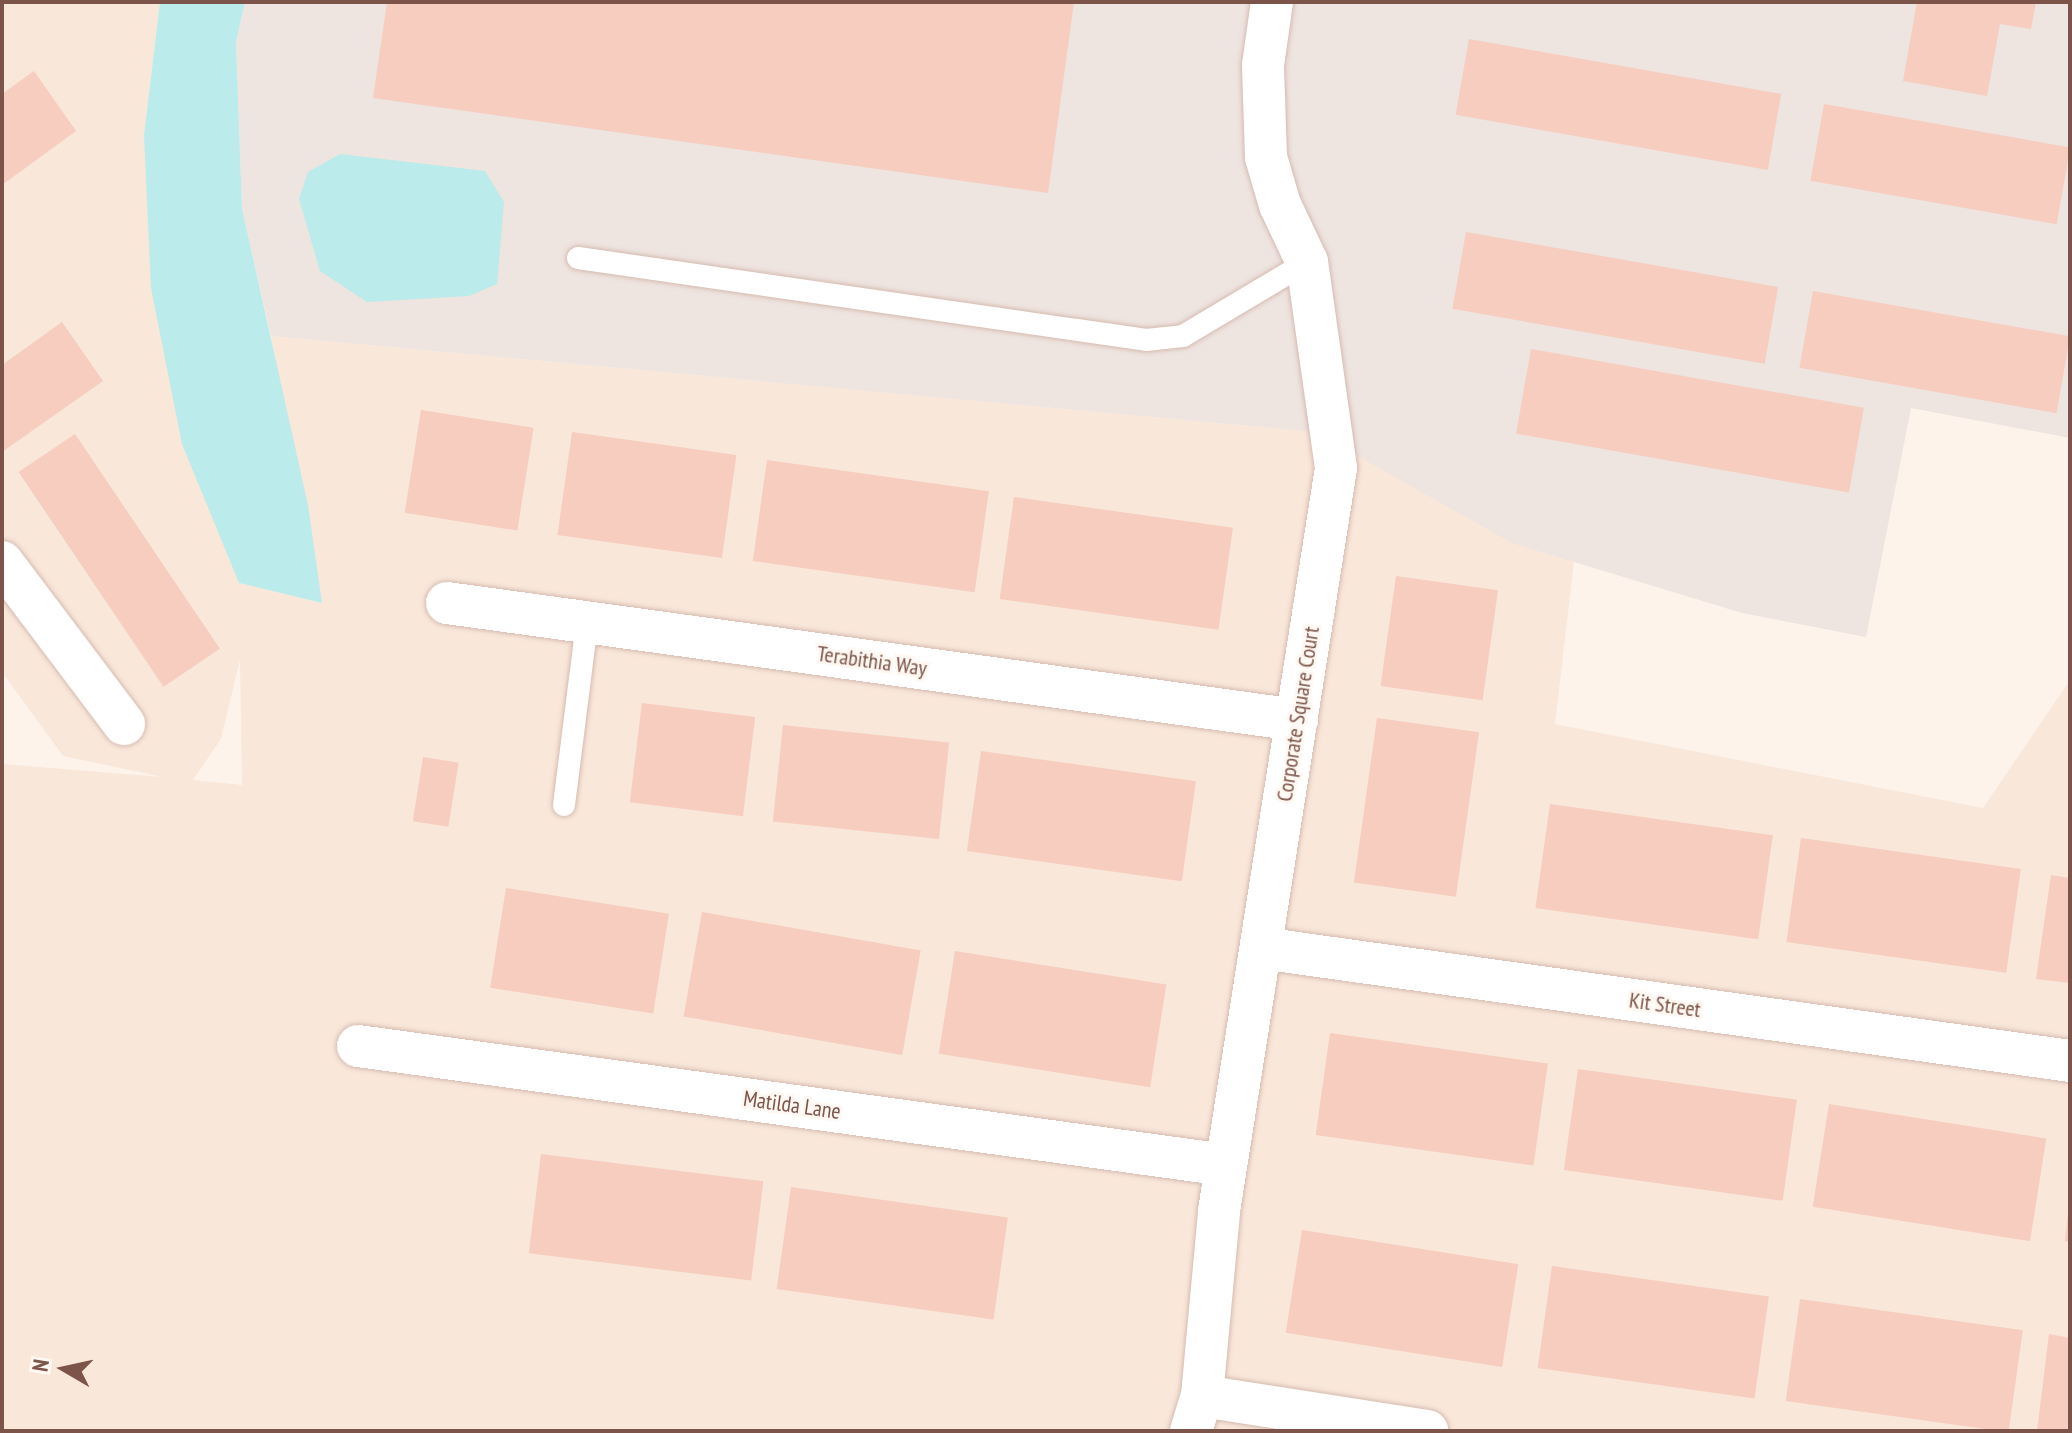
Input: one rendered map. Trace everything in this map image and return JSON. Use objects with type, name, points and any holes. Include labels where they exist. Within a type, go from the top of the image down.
[{"type":"street","name":"Corporate Square Court","points":[[1196,1414],[1226,1165],[1336,468],[1307,262],[1280,205],[1266,157],[1263,65],[1272,2]]},
{"type":"street","points":[[2,562],[124,724]]},
{"type":"street","name":"Terabithia Way","points":[[447,603],[1297,720]]},
{"type":"street","name":"Kit Street","points":[[1261,948],[2070,1061]]},
{"type":"street","name":"Matilda Lane","points":[[358,1046],[1226,1165]]},
{"type":"street","points":[[1196,1414],[1427,1431]]},
{"type":"lane","points":[[578,258],[1146,340],[1183,336],[1307,262]]},
{"type":"lane","points":[[564,805],[587,622]]},
{"type":"shaded area","points":[[2,2],[160,2],[144,135],[239,583],[322,603],[271,336],[1316,432],[1574,562],[1555,724],[1983,808],[2070,680],[2070,1431],[2,1431],[2,764],[163,777],[63,756],[2,672]],"holes":[[[240,660],[242,785],[193,780],[221,739]]]},
{"type":"shaded area","points":[[245,2],[2070,2],[2070,438],[1911,408],[1866,637],[1742,613],[1512,543],[1315,432],[271,336],[242,208],[236,42]]},
{"type":"water","points":[[160,2],[245,2],[236,42],[242,208],[308,505],[322,603],[239,583],[182,444],[151,288],[144,135]]},
{"type":"water","points":[[340,154],[485,171],[504,202],[497,284],[469,296],[367,302],[320,271],[299,199],[308,172]]},
{"type":"building","points":[[387,2],[1074,2],[1048,193],[373,98]]},
{"type":"building","points":[[1917,2],[2036,2],[2031,29],[2000,24],[1987,96],[1903,81]]},
{"type":"building","points":[[1469,39],[1781,94],[1768,170],[1456,115]]},
{"type":"building","points":[[34,71],[76,131],[2,185],[2,94]]},
{"type":"building","points":[[1824,104],[2070,147],[2057,224],[1810,181]]},
{"type":"building","points":[[1466,232],[1778,287],[1765,364],[1452,309]]},
{"type":"building","points":[[1813,291],[2070,336],[2056,413],[1799,368]]},
{"type":"building","points":[[62,322],[103,381],[2,452],[2,365]]},
{"type":"building","points":[[1531,349],[1864,408],[1849,492],[1516,434]]},
{"type":"building","points":[[421,410],[534,428],[517,531],[405,513]]},
{"type":"building","points":[[572,432],[736,455],[722,558],[558,535]]},
{"type":"building","points":[[75,434],[220,649],[163,687],[19,472]]},
{"type":"building","points":[[767,460],[989,491],[975,592],[753,561]]},
{"type":"building","points":[[1014,497],[1233,528],[1219,630],[1000,599]]},
{"type":"building","points":[[1396,576],[1498,590],[1483,700],[1381,686]]},
{"type":"building","points":[[642,703],[755,717],[743,816],[630,802]]},
{"type":"building","points":[[1377,718],[1479,732],[1456,897],[1354,882]]},
{"type":"building","points":[[783,725],[949,742],[939,839],[773,821]]},
{"type":"building","points":[[981,751],[1196,781],[1182,881],[967,851]]},
{"type":"building","points":[[423,757],[459,763],[448,827],[413,821]]},
{"type":"building","points":[[1550,804],[1773,835],[1758,939],[1535,908]]},
{"type":"building","points":[[1801,838],[2021,869],[2006,973],[1786,942]]},
{"type":"building","points":[[2051,875],[2070,878],[2070,983],[2036,979]]},
{"type":"building","points":[[506,888],[669,914],[653,1014],[490,988]]},
{"type":"building","points":[[702,912],[921,951],[902,1055],[684,1016]]},
{"type":"building","points":[[955,951],[1166,984],[1150,1087],[939,1054]]},
{"type":"building","points":[[1330,1033],[1548,1064],[1534,1166],[1316,1135]]},
{"type":"building","points":[[1578,1069],[1797,1100],[1783,1201],[1564,1170]]},
{"type":"building","points":[[1829,1104],[2046,1138],[2030,1241],[1813,1207]]},
{"type":"building","points":[[541,1154],[763,1181],[751,1281],[529,1253]]},
{"type":"building","points":[[791,1187],[1008,1217],[994,1319],[777,1289]]},
{"type":"building","points":[[2070,1214],[2070,1242],[2065,1241]]},
{"type":"building","points":[[1302,1230],[1518,1264],[1502,1367],[1286,1333]]},
{"type":"building","points":[[1552,1266],[1769,1296],[1755,1398],[1538,1368]]},
{"type":"building","points":[[1800,1299],[2023,1330],[2009,1431],[1786,1401]]},
{"type":"building","points":[[2049,1334],[2070,1338],[2070,1431],[2037,1431]]}]
